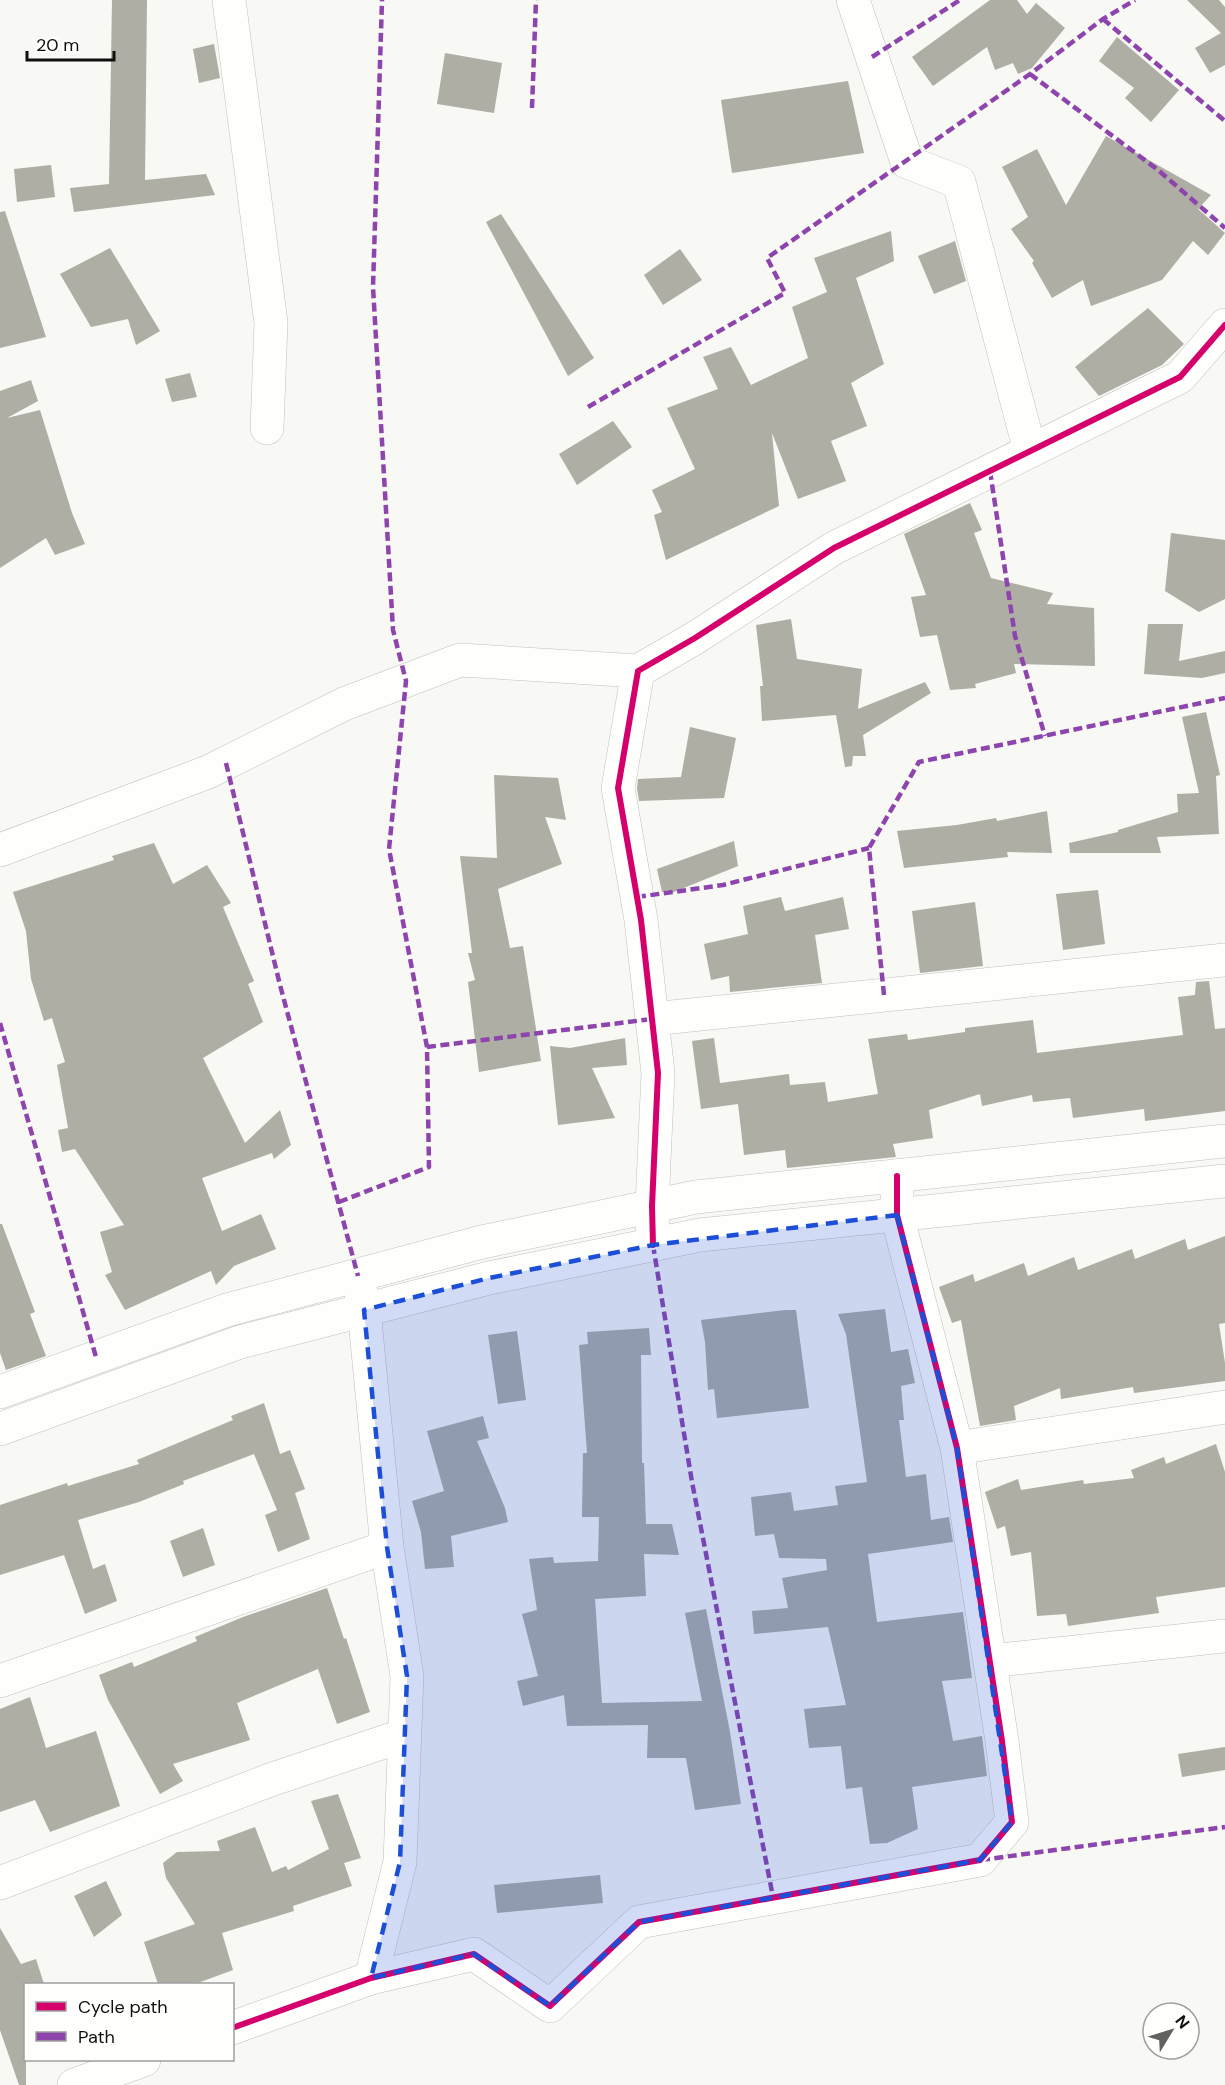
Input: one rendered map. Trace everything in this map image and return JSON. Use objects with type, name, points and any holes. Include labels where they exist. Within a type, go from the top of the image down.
[{"type":"street","points":[[229,0],[271,323],[267,428]]},
{"type":"street","points":[[853,0],[907,162],[959,182],[1030,451]]},
{"type":"street","points":[[0,850],[208,772],[344,704],[460,660],[638,671],[695,639],[834,548],[1180,377],[1225,325]]},
{"type":"street","points":[[638,671],[618,788],[641,921],[658,1073],[652,1206],[653,1245]]},
{"type":"street","points":[[652,1019],[1225,960]]},
{"type":"street","points":[[0,1392],[227,1310],[482,1242],[652,1206],[696,1197],[1225,1141]]},
{"type":"street","points":[[234,2027],[371,1978],[474,1954],[550,2006],[639,1922],[980,1860],[1012,1822],[957,1448],[897,1215],[897,1176]]},
{"type":"street","points":[[0,1429],[240,1342],[489,1278],[700,1235],[1225,1182]]},
{"type":"street","points":[[358,1276],[364,1310],[387,1547],[407,1676],[400,1862],[371,1978]]},
{"type":"street","points":[[957,1448],[1225,1407]]},
{"type":"street","points":[[0,1682],[387,1547]]},
{"type":"street","points":[[990,1661],[1225,1636]]},
{"type":"street","points":[[0,1883],[270,1780],[405,1735]]},
{"type":"street","points":[[74,2085],[141,2061]]},
{"type":"highlighted area","points":[[897,1215],[957,1448],[1012,1822],[980,1860],[639,1922],[550,2006],[474,1954],[371,1978],[400,1862],[407,1676],[387,1547],[364,1310],[489,1278],[653,1245]]},
{"type":"building","points":[[112,0],[147,0],[145,180],[206,174],[215,195],[74,212],[70,188],[109,184]]},
{"type":"building","points":[[990,0],[1017,0],[1027,14],[1036,3],[1065,28],[1032,68],[1018,74],[1013,63],[995,70],[987,47],[933,86],[912,57]]},
{"type":"building","points":[[1187,0],[1219,0],[1225,7],[1225,65],[1210,73],[1195,48],[1221,33]]},
{"type":"building","points":[[1117,37],[1179,90],[1151,122],[1125,98],[1134,88],[1099,61]]},
{"type":"building","points":[[214,44],[220,78],[199,83],[193,49]]},
{"type":"building","points":[[445,53],[502,63],[494,113],[437,104]]},
{"type":"building","points":[[848,81],[864,153],[732,173],[721,100]]},
{"type":"building","points":[[1106,136],[1211,195],[1198,209],[1225,233],[1208,255],[1193,241],[1162,280],[1091,306],[1083,280],[1052,298],[1032,263],[1034,261],[1011,229],[1028,217],[1002,167],[1037,149],[1066,205]]},
{"type":"building","points":[[51,165],[55,197],[17,202],[14,169]]},
{"type":"building","points":[[5,211],[46,337],[0,348],[0,212]]},
{"type":"building","points":[[501,214],[594,358],[568,376],[486,222]]},
{"type":"building","points":[[891,231],[894,261],[856,278],[884,364],[851,383],[867,426],[831,441],[846,481],[798,499],[772,433],[779,506],[666,560],[654,515],[662,512],[652,490],[695,469],[667,408],[718,389],[703,357],[731,347],[751,385],[808,358],[792,307],[827,292],[814,258]]},
{"type":"building","points":[[955,241],[966,281],[934,294],[918,256]]},
{"type":"building","points":[[110,248],[160,331],[136,345],[128,319],[91,327],[60,274]]},
{"type":"building","points":[[680,249],[702,280],[663,305],[644,275]]},
{"type":"building","points":[[1148,308],[1184,344],[1162,365],[1099,396],[1075,367]]},
{"type":"building","points":[[190,373],[197,397],[172,402],[165,379]]},
{"type":"building","points":[[31,380],[38,401],[7,418],[40,410],[72,513],[85,544],[55,555],[46,538],[0,568],[0,391]]},
{"type":"building","points":[[613,421],[632,447],[577,485],[559,454]]},
{"type":"building","points":[[970,503],[982,530],[974,533],[991,578],[1053,593],[1047,604],[1094,608],[1095,666],[1014,664],[1016,673],[975,684],[976,688],[950,690],[937,635],[920,637],[911,597],[926,595],[904,534]]},
{"type":"building","points":[[1171,533],[1225,540],[1225,599],[1199,612],[1165,591]]},
{"type":"building","points":[[791,619],[797,659],[862,669],[858,709],[925,682],[931,693],[863,735],[866,756],[853,756],[852,766],[845,767],[836,715],[762,721],[760,686],[763,686],[756,625]]},
{"type":"building","points":[[1148,624],[1183,624],[1179,661],[1225,651],[1225,673],[1202,678],[1144,674]]},
{"type":"building","points":[[1206,712],[1220,775],[1216,776],[1219,834],[1157,837],[1161,853],[1070,853],[1069,843],[1118,832],[1118,830],[1178,812],[1177,794],[1199,793],[1182,717]]},
{"type":"building","points":[[690,727],[736,738],[724,798],[639,801],[638,779],[681,777]]},
{"type":"building","points":[[494,775],[558,778],[566,820],[545,817],[562,864],[498,889],[510,948],[523,946],[541,1061],[479,1072],[468,982],[475,980],[468,953],[472,953],[460,856],[497,858]]},
{"type":"building","points":[[1047,811],[1052,853],[1007,852],[1008,857],[904,868],[897,831],[957,825],[996,818],[997,821]]},
{"type":"building","points":[[734,841],[738,866],[669,894],[668,890],[662,892],[657,869]]},
{"type":"building","points":[[154,843],[173,884],[207,865],[231,903],[223,907],[254,981],[248,984],[263,1022],[203,1058],[245,1143],[280,1110],[291,1145],[274,1159],[272,1153],[202,1178],[222,1231],[261,1214],[276,1249],[234,1266],[216,1285],[211,1271],[125,1310],[105,1275],[112,1272],[100,1232],[124,1225],[75,1149],[62,1152],[58,1130],[68,1128],[57,1065],[65,1062],[52,1018],[44,1021],[31,979],[26,931],[13,892],[114,860],[112,856]]},
{"type":"building","points":[[1098,890],[1105,944],[1063,950],[1056,894]]},
{"type":"building","points":[[781,897],[785,911],[843,897],[849,929],[815,935],[822,983],[730,992],[729,976],[711,980],[704,944],[748,934],[743,906]]},
{"type":"building","points":[[975,902],[983,966],[920,973],[912,911]]},
{"type":"building","points":[[1209,981],[1215,1029],[1225,1028],[1225,1111],[1145,1121],[1144,1109],[1073,1118],[1070,1098],[1033,1102],[1032,1095],[982,1106],[980,1094],[929,1110],[933,1138],[893,1144],[896,1157],[787,1168],[785,1150],[744,1155],[738,1104],[701,1109],[692,1041],[714,1038],[720,1083],[789,1074],[790,1085],[825,1082],[828,1102],[878,1094],[868,1039],[907,1034],[908,1040],[965,1032],[965,1028],[1033,1020],[1037,1053],[1183,1035],[1178,997],[1195,995],[1196,982]]},
{"type":"building","points":[[625,1038],[627,1065],[592,1068],[615,1118],[558,1125],[550,1046],[570,1048]]},
{"type":"building","points":[[0,1224],[2,1224],[35,1312],[30,1314],[46,1356],[6,1370],[0,1353]]},
{"type":"building","points":[[1225,1236],[1225,1323],[1219,1324],[1225,1363],[1225,1381],[1134,1393],[1133,1387],[1061,1399],[1060,1388],[1014,1406],[1016,1420],[980,1426],[961,1320],[952,1323],[939,1287],[973,1274],[975,1282],[1024,1263],[1028,1276],[1074,1257],[1078,1270],[1132,1249],[1135,1259],[1185,1239],[1188,1250]]},
{"type":"building","points":[[885,1309],[891,1352],[908,1349],[915,1383],[901,1386],[904,1420],[899,1420],[906,1477],[926,1474],[931,1520],[949,1517],[953,1542],[868,1554],[877,1622],[963,1612],[972,1678],[942,1681],[953,1741],[982,1736],[987,1776],[912,1787],[918,1829],[887,1843],[870,1844],[862,1787],[846,1789],[841,1746],[809,1748],[804,1709],[846,1705],[828,1627],[754,1634],[752,1611],[788,1608],[782,1578],[827,1570],[826,1559],[779,1558],[774,1534],[755,1536],[751,1497],[791,1492],[794,1511],[838,1505],[835,1486],[867,1482],[846,1334],[838,1314]]},
{"type":"building","points":[[796,1310],[809,1408],[717,1418],[714,1389],[708,1390],[701,1320]]},
{"type":"building","points":[[649,1328],[651,1355],[641,1355],[642,1463],[644,1463],[646,1524],[672,1524],[679,1555],[644,1554],[646,1596],[595,1599],[602,1703],[702,1701],[685,1613],[706,1609],[730,1732],[741,1804],[695,1810],[686,1758],[647,1758],[648,1725],[567,1726],[564,1695],[523,1706],[517,1681],[538,1676],[522,1614],[537,1610],[529,1559],[553,1557],[554,1563],[598,1561],[599,1517],[582,1517],[583,1453],[587,1453],[579,1345],[588,1344],[587,1332]]},
{"type":"building","points":[[517,1331],[526,1400],[498,1404],[488,1335]]},
{"type":"building","points":[[264,1403],[280,1454],[290,1450],[305,1489],[295,1493],[310,1539],[278,1552],[265,1515],[277,1510],[254,1454],[183,1481],[184,1484],[139,1502],[78,1520],[93,1569],[105,1564],[117,1601],[85,1614],[64,1555],[0,1575],[0,1505],[67,1483],[68,1486],[139,1464],[137,1460],[233,1420],[231,1416]]},
{"type":"building","points":[[483,1416],[489,1438],[477,1441],[505,1508],[508,1522],[451,1536],[454,1567],[425,1569],[421,1532],[412,1501],[444,1491],[427,1431]]},
{"type":"building","points":[[1216,1444],[1225,1472],[1225,1587],[1156,1597],[1159,1613],[1068,1626],[1066,1614],[1037,1616],[1031,1552],[1011,1556],[1005,1526],[997,1529],[985,1492],[1018,1479],[1021,1490],[1083,1480],[1084,1484],[1134,1478],[1131,1470],[1164,1457],[1166,1464]]},
{"type":"building","points":[[203,1528],[215,1565],[183,1577],[170,1541]]},
{"type":"building","points":[[327,1588],[370,1712],[337,1724],[318,1669],[237,1703],[250,1740],[173,1764],[183,1781],[160,1794],[108,1700],[99,1675],[132,1662],[134,1667],[197,1641],[195,1637],[243,1617]]},
{"type":"building","points":[[30,1697],[46,1748],[96,1731],[120,1806],[50,1832],[35,1800],[0,1812],[0,1709]]},
{"type":"building","points":[[1225,1747],[1225,1770],[1182,1777],[1178,1754]]},
{"type":"building","points":[[338,1794],[361,1858],[344,1863],[352,1886],[293,1906],[294,1911],[222,1933],[233,1970],[198,1983],[158,1983],[144,1942],[195,1924],[166,1878],[163,1863],[177,1852],[220,1851],[217,1841],[255,1827],[272,1872],[286,1866],[288,1870],[329,1849],[311,1801]]},
{"type":"building","points":[[600,1875],[603,1903],[497,1913],[494,1885]]},
{"type":"building","points":[[106,1881],[122,1915],[94,1937],[74,1896]]},
{"type":"building","points":[[0,1928],[21,1964],[36,1959],[44,1983],[24,1983],[26,2085],[19,2085],[0,2030]]},
{"type":"marked path","points":[[339,1202],[429,1167],[427,1047],[389,849],[406,681],[393,630],[373,287],[382,0]]},
{"type":"marked path","points":[[532,108],[536,0]]},
{"type":"marked path","points":[[872,57],[960,0]]},
{"type":"marked path","points":[[588,407],[785,293],[767,258],[1030,74],[1103,19],[1135,0]]},
{"type":"marked path","points":[[1103,19],[1225,121]]},
{"type":"marked path","points":[[1030,74],[1158,170],[1225,228]]},
{"type":"marked path","points":[[990,471],[1015,636],[1045,736]]},
{"type":"marked path","points":[[884,995],[869,848],[919,762],[1225,698]]},
{"type":"marked path","points":[[226,763],[280,985],[358,1276]]},
{"type":"marked path","points":[[637,897],[723,885],[869,848]]},
{"type":"marked path","points":[[427,1047],[652,1019]]},
{"type":"marked path","points":[[0,1023],[96,1357]]},
{"type":"marked path","points":[[653,1245],[692,1482],[773,1897]]},
{"type":"marked path","points":[[981,1860],[1225,1827]]},
{"type":"cycle path","points":[[653,1245],[652,1206],[658,1073],[641,920],[618,788],[638,671],[695,638],[834,548],[1180,377],[1225,325]]},
{"type":"cycle path","points":[[234,2027],[371,1978],[474,1954],[550,2006],[639,1922],[980,1860],[1012,1822],[1002,1741],[957,1448],[897,1215],[897,1176]]}]
